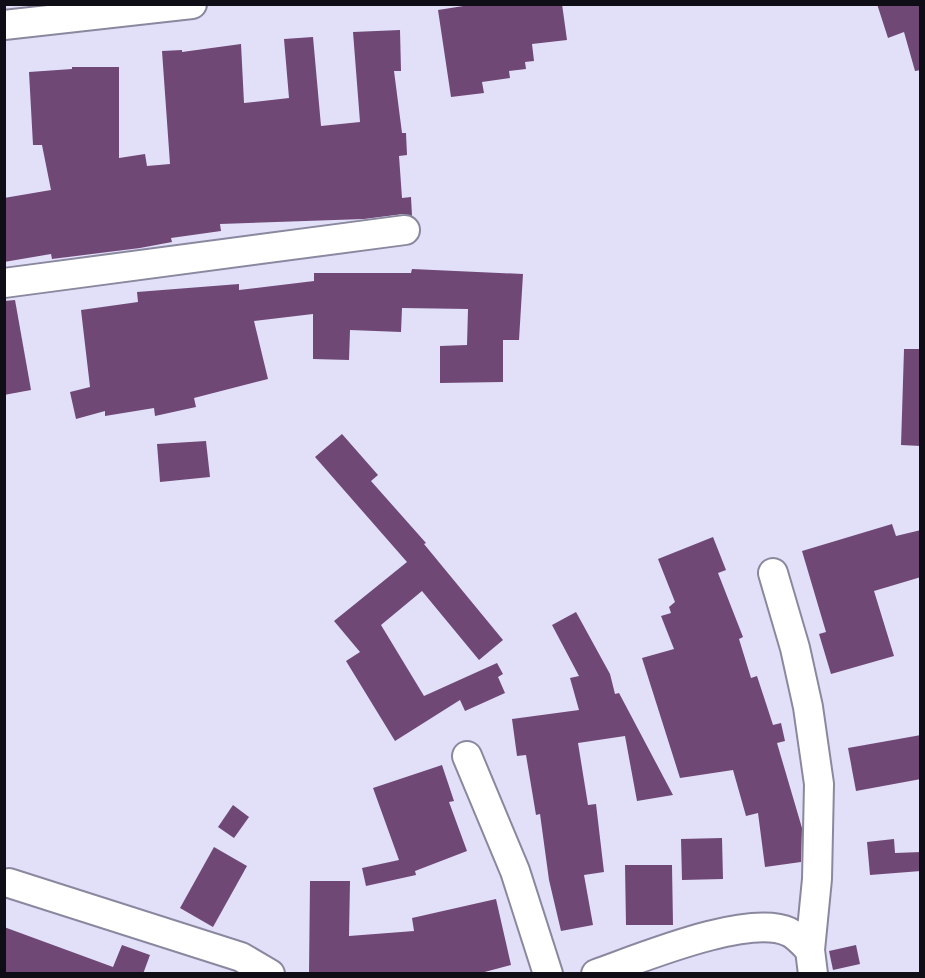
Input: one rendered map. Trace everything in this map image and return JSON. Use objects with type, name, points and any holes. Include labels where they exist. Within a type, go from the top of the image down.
[{"type":"street","points":[[4,25],[192,4]]},
{"type":"street","points":[[4,283],[405,230]]},
{"type":"street","points":[[773,573],[795,648],[808,707],[819,784],[818,879],[812,962]]},
{"type":"street","points":[[467,756],[515,871],[548,974]]},
{"type":"street","points":[[9,882],[241,957],[270,974]]},
{"type":"street","points":[[596,974],[731,930],[768,927],[790,932],[812,962]]},
{"type":"building","points":[[476,4],[562,4],[567,40],[532,44],[534,61],[525,62],[526,69],[509,71],[510,78],[482,82],[484,93],[451,97],[438,10]]},
{"type":"building","points":[[877,4],[921,4],[921,70],[915,71],[904,32],[888,38]]},
{"type":"building","points":[[400,30],[401,71],[394,71],[402,133],[406,133],[407,155],[399,156],[402,198],[411,197],[412,216],[403,214],[364,219],[220,224],[221,231],[171,238],[172,242],[140,248],[52,259],[51,254],[4,262],[4,198],[51,190],[42,145],[33,145],[29,72],[72,69],[72,67],[119,67],[119,158],[145,154],[147,166],[170,164],[162,51],[182,50],[182,52],[241,44],[244,103],[289,98],[284,39],[313,37],[321,126],[360,122],[353,32]]},
{"type":"building","points":[[412,269],[523,274],[519,340],[503,340],[503,382],[440,383],[440,346],[467,345],[468,309],[402,308],[401,332],[350,330],[349,360],[313,359],[313,314],[254,321],[268,379],[194,398],[196,407],[155,416],[154,408],[105,416],[105,411],[76,419],[70,392],[90,387],[81,310],[138,302],[137,292],[239,284],[239,290],[314,281],[314,273],[411,273]]},
{"type":"building","points":[[15,300],[31,390],[4,395],[4,301]]},
{"type":"building","points":[[904,349],[921,349],[921,446],[901,445]]},
{"type":"building","points":[[342,434],[378,475],[371,481],[426,543],[424,544],[503,640],[479,660],[422,591],[381,625],[424,696],[497,663],[503,674],[498,677],[505,693],[465,711],[460,700],[395,741],[346,661],[360,652],[334,621],[407,562],[315,457]]},
{"type":"building","points":[[206,441],[210,477],[160,482],[157,444]]},
{"type":"building","points":[[892,524],[896,536],[921,530],[921,577],[874,591],[894,656],[831,674],[819,634],[826,632],[802,551]]},
{"type":"building","points":[[713,537],[726,570],[718,573],[743,637],[739,639],[751,678],[757,676],[773,725],[781,723],[785,741],[777,743],[802,828],[801,862],[765,867],[758,813],[746,816],[733,770],[680,778],[642,658],[674,649],[661,616],[671,613],[669,607],[675,602],[658,559]]},
{"type":"building","points":[[576,612],[610,674],[615,694],[619,693],[673,795],[637,801],[625,736],[578,743],[588,805],[596,804],[604,872],[584,875],[593,925],[561,931],[549,880],[540,814],[536,815],[526,755],[517,756],[512,719],[579,710],[570,678],[579,676],[552,625]]},
{"type":"building","points":[[921,735],[921,779],[856,791],[848,748]]},
{"type":"building","points":[[442,765],[454,801],[449,802],[467,851],[415,871],[416,875],[366,886],[362,868],[399,860],[373,788]]},
{"type":"building","points":[[233,805],[249,817],[234,838],[218,827]]},
{"type":"building","points":[[722,838],[723,879],[682,880],[681,839]]},
{"type":"building","points":[[894,839],[895,853],[921,852],[921,871],[870,875],[867,842]]},
{"type":"building","points":[[214,847],[247,866],[213,927],[180,908]]},
{"type":"building","points":[[625,865],[672,865],[673,925],[626,925]]},
{"type":"building","points":[[310,881],[350,881],[349,936],[414,931],[412,918],[496,899],[511,965],[477,974],[309,974]]},
{"type":"building","points":[[4,927],[113,967],[122,945],[150,955],[143,974],[4,974]]},
{"type":"building","points":[[856,945],[860,964],[833,970],[829,951]]}]
